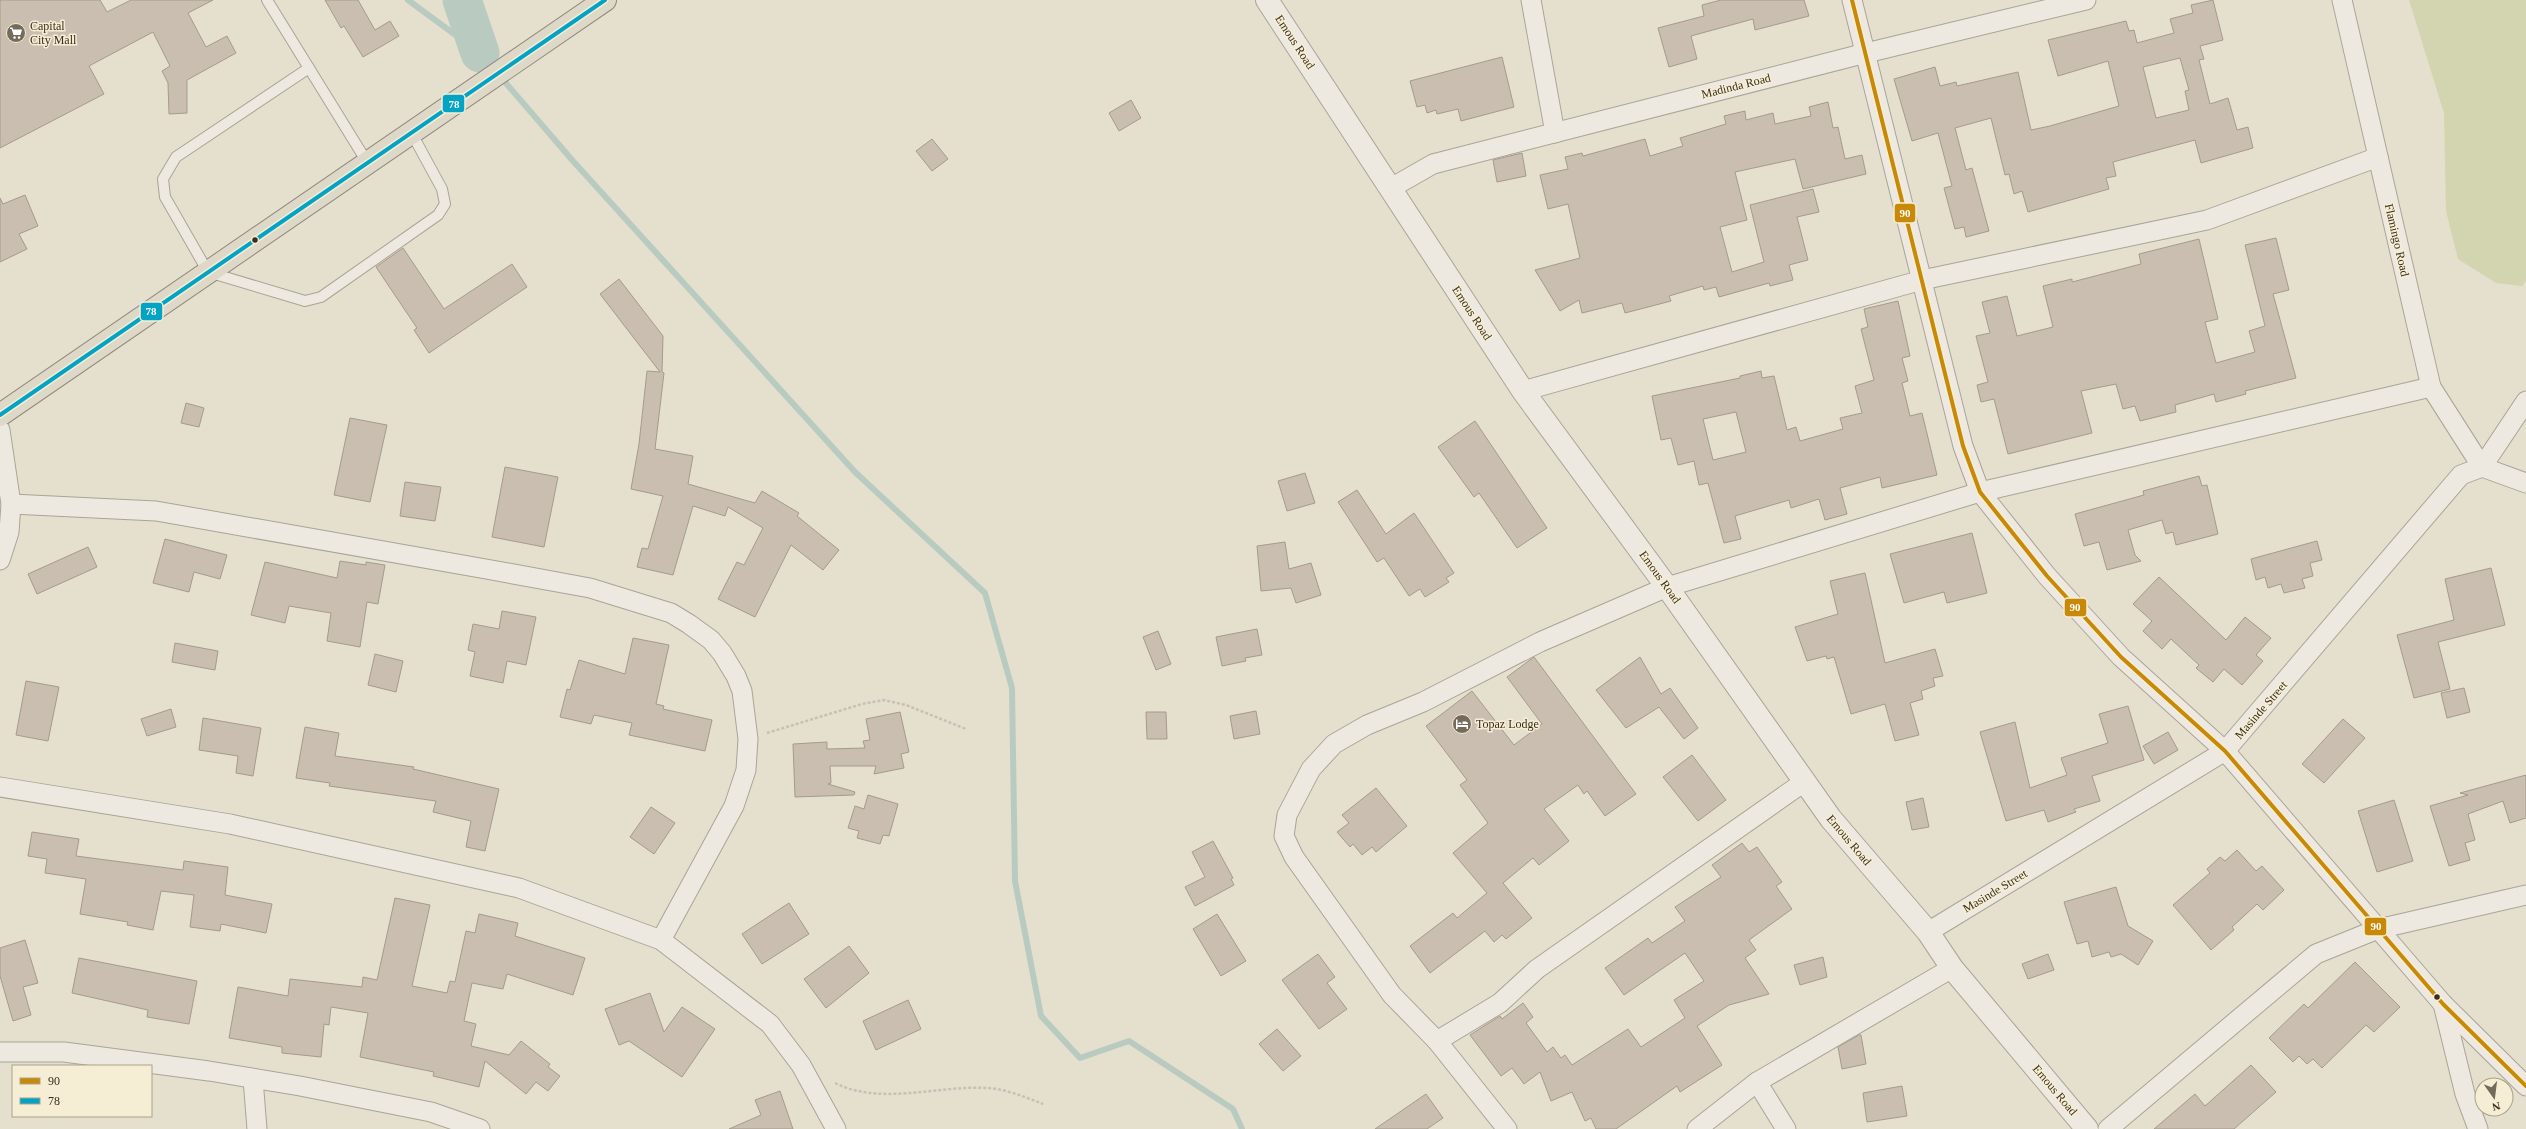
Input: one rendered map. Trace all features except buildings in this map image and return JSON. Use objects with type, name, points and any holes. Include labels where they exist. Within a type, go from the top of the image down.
[{"type":"highway","points":[[0,415],[605,0]]},
{"type":"street","name":"Emous Road","points":[[1267,0],[1523,390],[1667,587],[1830,819],[1928,932],[1952,968],[2087,1129]]},
{"type":"street","points":[[1531,0],[1555,133]]},
{"type":"street","points":[[1852,0],[1963,446],[1980,492],[2047,576],[2122,657],[2225,751],[2442,1004],[2526,1086]]},
{"type":"street","name":"Madinda Road","points":[[1391,188],[1433,164],[1866,53],[2086,0]]},
{"type":"street","name":"Flamingo Road","points":[[2342,0],[2431,387],[2482,467]]},
{"type":"street","points":[[1523,390],[1922,280],[2207,220],[2378,157]]},
{"type":"street","points":[[1507,1129],[1437,1041],[1392,994],[1294,857],[1284,836],[1287,815],[1311,768],[1334,744],[1367,725],[1423,702],[1540,642],[1667,587],[1980,492],[2431,387]]},
{"type":"street","points":[[2526,401],[2482,467],[2526,483]]},
{"type":"street","points":[[0,430],[11,504],[9,532],[0,560]]},
{"type":"street","name":"Masinde Street","points":[[1928,932],[2225,751],[2461,475],[2482,467]]},
{"type":"street","points":[[11,504],[156,511],[590,588],[670,613],[711,640],[729,664],[742,691],[748,739],[746,770],[734,806],[661,940]]},
{"type":"street","points":[[1437,1041],[1500,1003],[1537,969],[1804,782]]},
{"type":"street","points":[[0,787],[230,824],[519,888],[661,940],[770,1024],[800,1064],[836,1129]]},
{"type":"street","points":[[2108,1129],[2316,954],[2378,929],[2526,895]]},
{"type":"street","points":[[1697,1129],[1757,1082],[1952,968]]},
{"type":"street","points":[[2442,1004],[2465,1094],[2478,1129]]},
{"type":"street","points":[[0,1052],[64,1052],[253,1079],[431,1112],[480,1129]]},
{"type":"street","points":[[253,1079],[257,1129]]},
{"type":"street","points":[[1757,1082],[1786,1129]]},
{"type":"lane","points":[[267,0],[367,162]]},
{"type":"lane","points":[[309,68],[176,157],[163,179],[165,197],[208,272],[305,301],[321,297],[438,215],[445,204],[442,189],[411,132]]},
{"type":"path","points":[[748,739],[825,715],[884,700],[906,705],[966,729]]},
{"type":"path","points":[[800,1064],[840,1085],[860,1092],[896,1093],[987,1088],[1014,1093],[1043,1104]]},
{"type":"green space","points":[[2409,0],[2526,0],[2526,281],[2522,286],[2496,283],[2458,259],[2446,211],[2444,113]]},
{"type":"waterway","points":[[408,0],[480,53],[573,161],[855,472],[985,593],[1012,688],[1015,881],[1041,1016],[1080,1058],[1129,1041],[1233,1109],[1242,1129]]},
{"type":"waterway","points":[[462,0],[480,53]]},
{"type":"transit line","name":"78","points":[[0,415],[605,0]]},
{"type":"transit line","name":"90","points":[[1852,0],[1963,446],[1980,492],[2047,576],[2121,657],[2225,751],[2443,1004],[2526,1086]]},
{"type":"place","name":"Capital City Mall","points":[[16,33]]},
{"type":"place","name":"Topaz Lodge","points":[[1462,724]]}]
